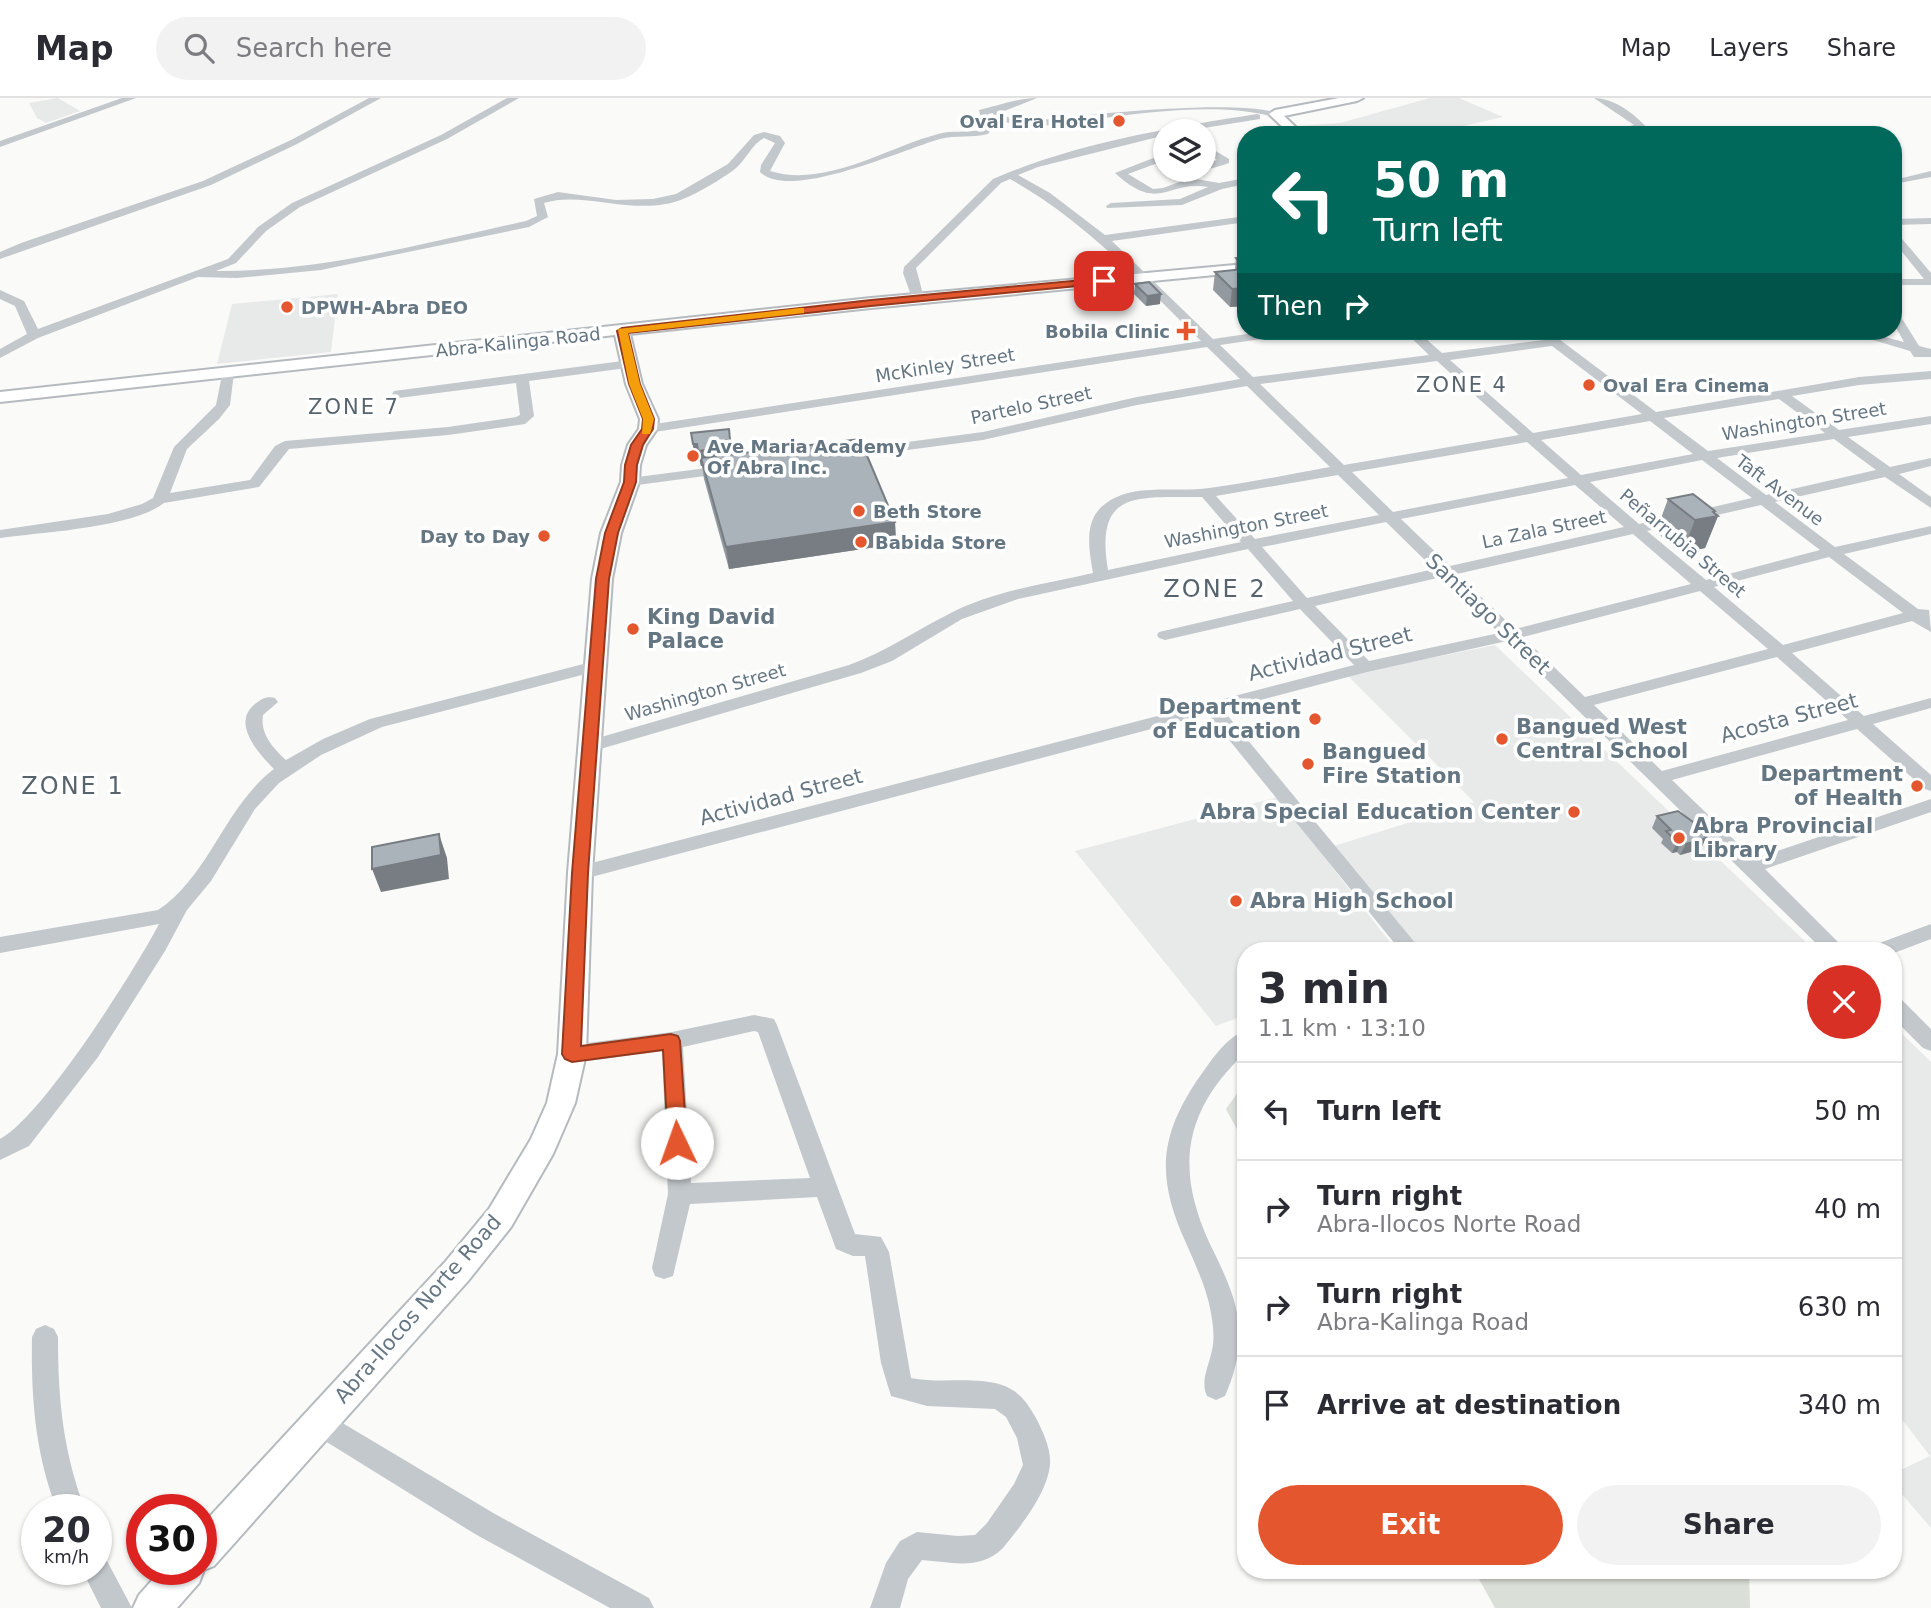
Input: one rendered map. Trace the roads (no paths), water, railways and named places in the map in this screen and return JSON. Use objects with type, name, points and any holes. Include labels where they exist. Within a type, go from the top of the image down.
[{"type":"main road","points":[[1275,114],[1357,98]]},
{"type":"main road","points":[[1275,114],[1288,126]]},
{"type":"main road","name":"Abra-Kalinga Road","points":[[0,397],[918,298],[1237,269]]},
{"type":"main road","points":[[622,331],[649,419],[648,429]]},
{"type":"main road","name":"Abra-Ilocos Norte Road","points":[[217,1535],[457,1271],[500,1218],[543,1146],[561,1103],[572,1054],[580,873],[602,579],[611,533],[630,482],[631,465],[637,445],[648,429]]},
{"type":"main road","points":[[152,1608],[173,1585]]},
{"type":"street","points":[[0,144],[131,98]]},
{"type":"street","points":[[0,256],[206,183],[294,142],[376,98]]},
{"type":"street","points":[[0,354],[34,335],[236,258],[262,229],[296,205],[443,137],[514,98]]},
{"type":"street","points":[[195,274],[247,275],[358,261],[529,225],[543,217],[538,201],[551,195],[615,203],[653,202],[679,197],[732,166],[755,140],[764,135],[777,138],[780,142],[766,165],[765,172],[769,175],[799,177],[841,172],[941,136],[980,134],[988,127],[982,113],[1032,98]]},
{"type":"street","points":[[1077,119],[1103,111],[1174,98]]},
{"type":"street","points":[[1599,98],[1640,126]]},
{"type":"street","points":[[998,110],[997,116],[1014,123],[1046,124],[1140,110],[1199,107],[1255,108],[1275,114]]},
{"type":"street","points":[[1216,124],[1275,114]]},
{"type":"street","points":[[918,298],[909,273],[910,267],[936,244],[992,185],[1010,175],[1047,162],[1153,136]]},
{"type":"street","points":[[1216,155],[1226,161],[1216,164]]},
{"type":"street","points":[[1153,161],[1120,173],[1152,191],[1165,191],[1188,182]]},
{"type":"street","points":[[1902,181],[1931,174]]},
{"type":"street","name":"Santiago Street","points":[[1010,175],[1053,200],[1103,239],[1828,942]]},
{"type":"street","points":[[1196,182],[1219,186],[1237,184]]},
{"type":"street","points":[[1111,206],[1182,201],[1219,186]]},
{"type":"street","points":[[1902,222],[1931,221]]},
{"type":"street","points":[[1103,239],[1237,223]]},
{"type":"street","points":[[1902,246],[1931,281]]},
{"type":"street","points":[[1902,282],[1931,281]]},
{"type":"street","points":[[0,294],[20,304],[34,335]]},
{"type":"street","points":[[1101,575],[1096,538],[1102,515],[1120,502],[1151,494],[1206,493],[1859,381],[1931,373],[1902,328]]},
{"type":"street","name":"McKinley Street","points":[[648,429],[1237,339]]},
{"type":"street","name":"Peñarrubia Street","points":[[1420,340],[1578,480],[1778,649],[1931,785]]},
{"type":"street","name":"Taft Avenue","points":[[1552,340],[1832,552],[1923,613],[1931,627]]},
{"type":"street","points":[[1881,340],[1931,353]]},
{"type":"street","name":"Partelo Street","points":[[820,458],[983,436],[1137,401],[1248,382],[1555,342]]},
{"type":"street","points":[[399,394],[630,364]]},
{"type":"street","points":[[160,499],[180,448],[221,408],[228,373]]},
{"type":"street","points":[[0,534],[139,510],[160,499],[254,484],[262,478],[285,445],[448,432],[520,421],[527,416],[522,379]]},
{"type":"street","points":[[1782,395],[1931,504]]},
{"type":"street","name":"Washington Street","points":[[590,746],[855,669],[886,657],[956,616],[1014,595],[1252,544],[1703,456],[1931,420]]},
{"type":"street","name":"La Zala Street","points":[[1166,635],[1931,463]]},
{"type":"street","points":[[630,482],[739,468]]},
{"type":"street","points":[[1206,493],[1303,603],[1366,667]]},
{"type":"street","name":"Actividad Street","points":[[580,873],[1366,667],[1510,635],[1832,552],[1931,530]]},
{"type":"street","points":[[1581,703],[1923,613]]},
{"type":"street","points":[[0,945],[163,916],[178,906],[193,890],[242,814],[261,790],[285,769],[348,734],[376,723],[595,666]]},
{"type":"street","points":[[269,702],[255,713],[254,724],[264,749],[285,769]]},
{"type":"street","name":"Acosta Street","points":[[1658,778],[1931,703]]},
{"type":"street","points":[[1212,708],[1404,942]]},
{"type":"street","points":[[1750,867],[1931,805]]},
{"type":"street","points":[[0,1150],[21,1139],[34,1125],[90,1051],[158,946],[178,906]]},
{"type":"street","points":[[1902,942],[1931,931]]},
{"type":"street","points":[[1902,1014],[1931,1042]]},
{"type":"street","points":[[572,1054],[671,1041],[754,1023],[766,1026],[845,1241],[853,1245],[872,1245],[877,1252],[900,1387],[926,1395],[997,1395],[1017,1411],[1036,1445],[1039,1461],[1034,1478],[998,1531],[983,1547],[969,1550],[917,1546],[911,1549],[894,1578],[885,1608]]},
{"type":"street","points":[[664,1268],[680,1194],[671,1041]]},
{"type":"street","points":[[1216,1387],[1226,1345],[1222,1310],[1209,1267],[1184,1207],[1176,1153],[1191,1110],[1228,1054],[1237,1046]]},
{"type":"street","points":[[680,1194],[824,1187]]},
{"type":"street","points":[[45,1336],[44,1401],[48,1432],[66,1494]]},
{"type":"street","points":[[319,1422],[485,1524],[639,1608]]},
{"type":"street","points":[[105,1585],[117,1608]]},
{"type":"place","name":"Oval Era Hotel","points":[[1119,121]]},
{"type":"place","name":"DPWH-Abra DEO","points":[[287,307]]},
{"type":"place","name":"Bobila Clinic","points":[[1186,331]]},
{"type":"place","name":"Oval Era Cinema","points":[[1589,385]]},
{"type":"place","name":"Ave Maria Academy Of Abra Inc.","points":[[693,456]]},
{"type":"place","name":"Beth Store","points":[[859,511]]},
{"type":"place","name":"Day to Day","points":[[544,536]]},
{"type":"place","name":"Babida Store","points":[[861,542]]},
{"type":"place","name":"King David Palace","points":[[633,629]]},
{"type":"place","name":"Department of Education","points":[[1315,719]]},
{"type":"place","name":"Bangued West Central School","points":[[1502,739]]},
{"type":"place","name":"Bangued Fire Station","points":[[1308,764]]},
{"type":"place","name":"Department of Health","points":[[1917,786]]},
{"type":"place","name":"Abra Special Education Center","points":[[1574,812]]},
{"type":"place","name":"Abra Provincial Library","points":[[1679,838]]},
{"type":"place","name":"Abra High School","points":[[1236,901]]},
{"type":"district","name":"ZONE 4","points":[[1462,385]]},
{"type":"district","name":"ZONE 7","points":[[354,407]]},
{"type":"district","name":"ZONE 2","points":[[1215,589]]},
{"type":"district","name":"ZONE 1","points":[[73,786]]}]
